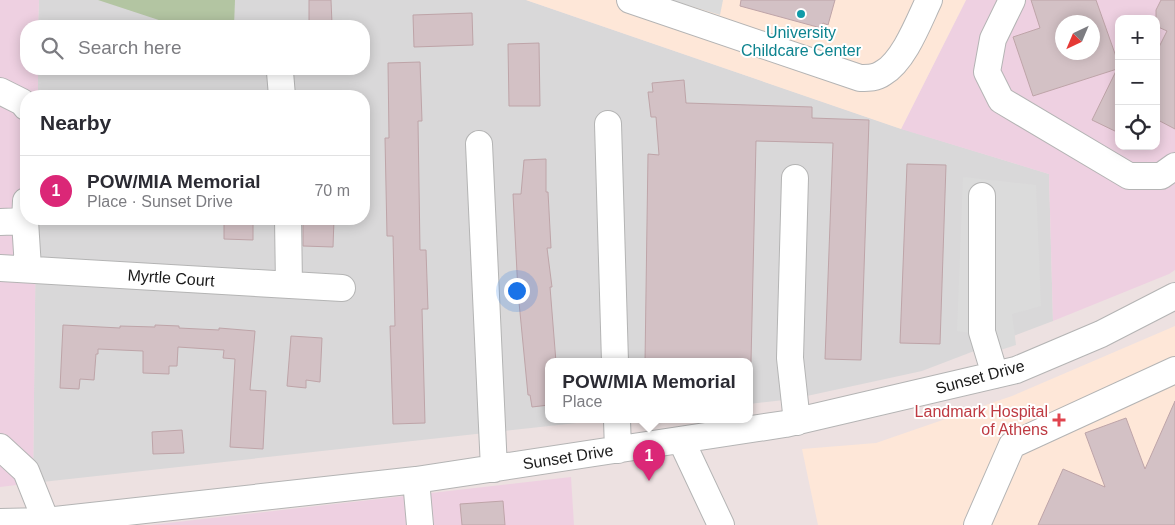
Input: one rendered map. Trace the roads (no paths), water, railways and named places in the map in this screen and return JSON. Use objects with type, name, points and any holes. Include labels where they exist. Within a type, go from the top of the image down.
[{"type":"street","points":[[636,1],[686,9],[847,75],[872,78],[883,74],[891,68],[929,0]]},
{"type":"street","points":[[1012,0],[993,39],[988,72],[1001,100],[1129,176],[1161,176],[1175,166]]},
{"type":"street","points":[[0,91],[20,101]]},
{"type":"street","points":[[608,124],[615,358]]},
{"type":"street","points":[[479,144],[494,469]]},
{"type":"street","points":[[795,178],[790,358],[797,422]]},
{"type":"street","points":[[982,196],[982,332],[995,375]]},
{"type":"street","points":[[17,214],[28,268]]},
{"type":"street","points":[[288,225],[289,285]]},
{"type":"street","name":"Myrtle Court","points":[[0,268],[28,268],[342,288]]},
{"type":"street","name":"Sunset Drive","points":[[0,522],[79,521],[210,514],[416,480],[797,422],[1016,370],[1101,334],[1175,296]]},
{"type":"street","points":[[977,525],[1012,445],[1175,370]]},
{"type":"street","points":[[617,423],[618,450]]},
{"type":"street","points":[[681,440],[720,525]]},
{"type":"street","points":[[0,447],[26,470],[46,521]]},
{"type":"street","points":[[416,480],[420,525]]},
{"type":"place","name":"University Childcare Center","points":[[801,14]]},
{"type":"place","name":"Landmark Hospital of Athens","points":[[1059,420]]},
{"type":"place","name":"POW/MIA Memorial","points":[[649,481]]}]
